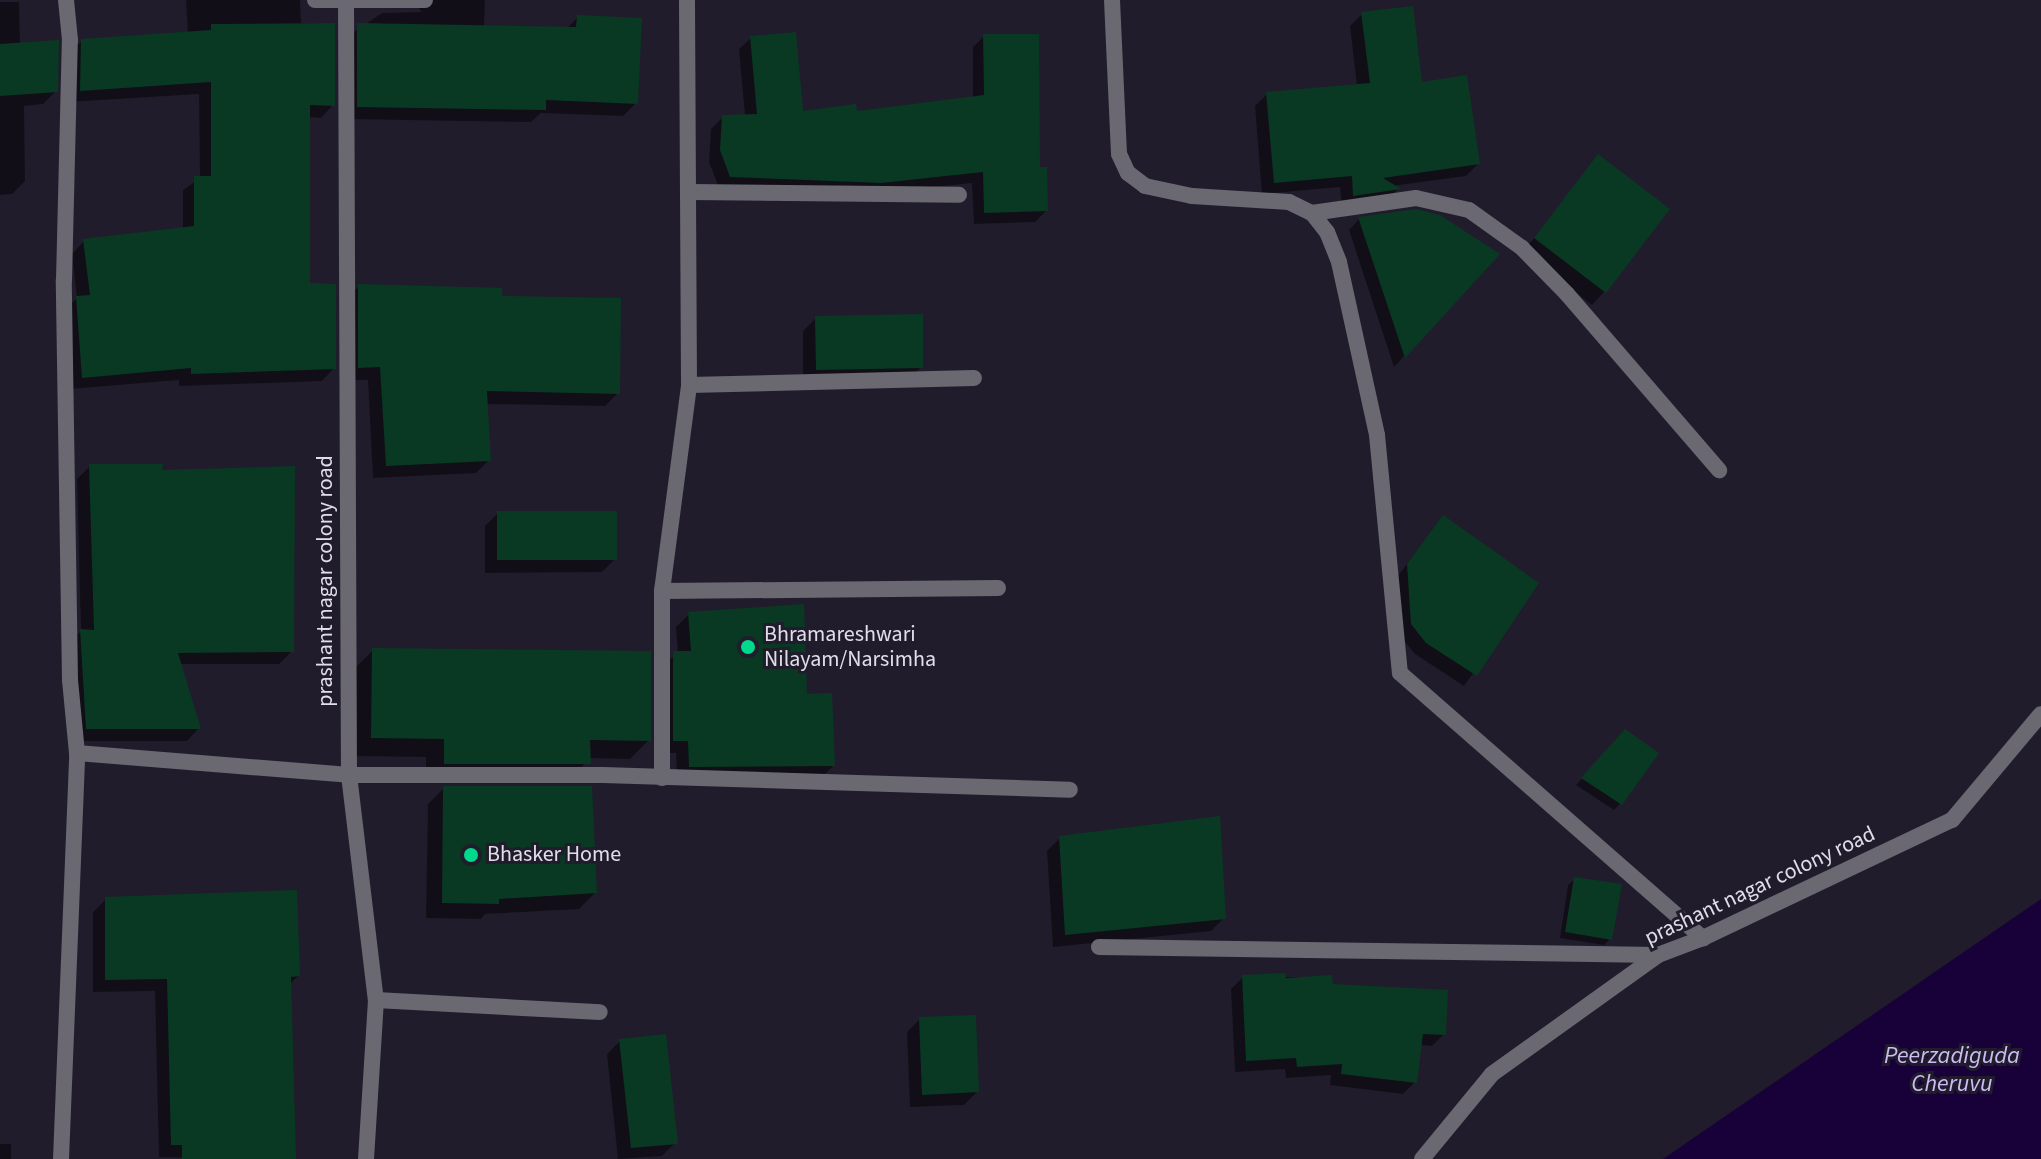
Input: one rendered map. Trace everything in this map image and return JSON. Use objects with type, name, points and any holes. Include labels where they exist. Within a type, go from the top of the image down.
[{"type":"street","points":[[61,1159],[77,753],[69,632],[64,280],[70,40],[66,0]]},
{"type":"street","points":[[315,0],[425,0]]},
{"type":"street","points":[[662,778],[662,591],[689,385],[691,192],[687,0]]},
{"type":"street","points":[[1112,0],[1119,154],[1128,173],[1145,186],[1192,196],[1289,202],[1312,213],[1327,232],[1339,262],[1377,435],[1400,673],[1703,938]]},
{"type":"street","name":"prashant nagar colony road","points":[[346,1],[349,775],[376,1000],[366,1159]]},
{"type":"street","points":[[691,192],[959,195]]},
{"type":"street","points":[[1312,213],[1416,198],[1469,210],[1522,248],[1567,294],[1719,470]]},
{"type":"street","points":[[689,385],[974,378]]},
{"type":"street","points":[[662,591],[998,588]]},
{"type":"street","name":"prashant nagar colony road","points":[[1422,1159],[1492,1074],[1658,955],[1703,938],[1952,820],[2041,714]]},
{"type":"street","points":[[77,753],[349,775],[662,778],[1070,790]]},
{"type":"street","points":[[1099,947],[1658,955]]},
{"type":"street","points":[[376,1000],[600,1012]]},
{"type":"water","name":"Peerzadiguda Cheruvu","points":[[2041,899],[2041,1159],[1663,1159]]},
{"type":"building","points":[[1413,6],[1422,82],[1467,75],[1480,164],[1383,178],[1401,189],[1353,196],[1352,176],[1274,183],[1266,92],[1370,83],[1361,12]]},
{"type":"building","points":[[577,15],[642,18],[638,104],[546,100],[546,110],[357,107],[357,23],[576,27]]},
{"type":"building","points":[[335,23],[335,106],[310,105],[310,283],[336,284],[336,369],[191,374],[191,368],[82,378],[76,296],[90,295],[83,239],[194,226],[194,176],[211,176],[211,82],[80,91],[81,39],[211,30],[211,24]]},
{"type":"building","points":[[796,32],[803,111],[856,104],[857,111],[984,95],[983,34],[1039,34],[1040,167],[1047,167],[1048,211],[984,213],[983,172],[881,183],[730,177],[720,150],[722,115],[757,114],[750,36]]},
{"type":"building","points":[[59,40],[58,92],[0,96],[0,44]]},
{"type":"building","points":[[1598,154],[1670,209],[1606,293],[1534,238]]},
{"type":"building","points":[[1416,209],[1440,215],[1500,254],[1405,358],[1358,217]]},
{"type":"building","points":[[358,284],[502,288],[502,296],[621,298],[620,394],[487,391],[491,461],[386,466],[380,367],[358,368]]},
{"type":"building","points":[[923,314],[923,368],[816,370],[815,316]]},
{"type":"building","points":[[89,464],[163,464],[162,470],[295,466],[294,652],[178,653],[201,729],[86,729],[80,629],[94,630]]},
{"type":"building","points":[[497,511],[617,511],[617,560],[497,560]]},
{"type":"building","points":[[1443,515],[1539,583],[1477,676],[1426,643],[1411,624],[1407,564]]},
{"type":"building","points":[[804,604],[807,694],[832,693],[835,766],[689,767],[688,741],[673,741],[673,651],[691,651],[688,612]]},
{"type":"building","points":[[372,648],[651,651],[651,741],[590,740],[591,764],[444,764],[444,739],[371,738]]},
{"type":"building","points":[[1625,729],[1659,753],[1622,805],[1581,778]]},
{"type":"building","points":[[443,786],[592,786],[597,893],[499,899],[499,904],[442,903]]},
{"type":"building","points":[[1220,816],[1226,919],[1065,935],[1059,836]]},
{"type":"building","points":[[1574,877],[1622,884],[1612,940],[1565,932]]},
{"type":"building","points":[[297,890],[300,976],[291,977],[296,1159],[182,1159],[182,1145],[171,1145],[167,979],[105,980],[105,897]]},
{"type":"building","points":[[1285,973],[1286,978],[1332,975],[1333,984],[1448,990],[1446,1035],[1423,1034],[1417,1083],[1341,1074],[1342,1064],[1297,1067],[1296,1058],[1246,1061],[1242,975]]},
{"type":"building","points":[[976,1015],[979,1092],[922,1095],[919,1017]]},
{"type":"building","points":[[666,1034],[678,1144],[631,1148],[619,1039]]},
{"type":"place","name":"Bhramareshwari Nilayam/Narsimha","points":[[748,647]]},
{"type":"place","name":"Bhasker Home","points":[[471,855]]}]
